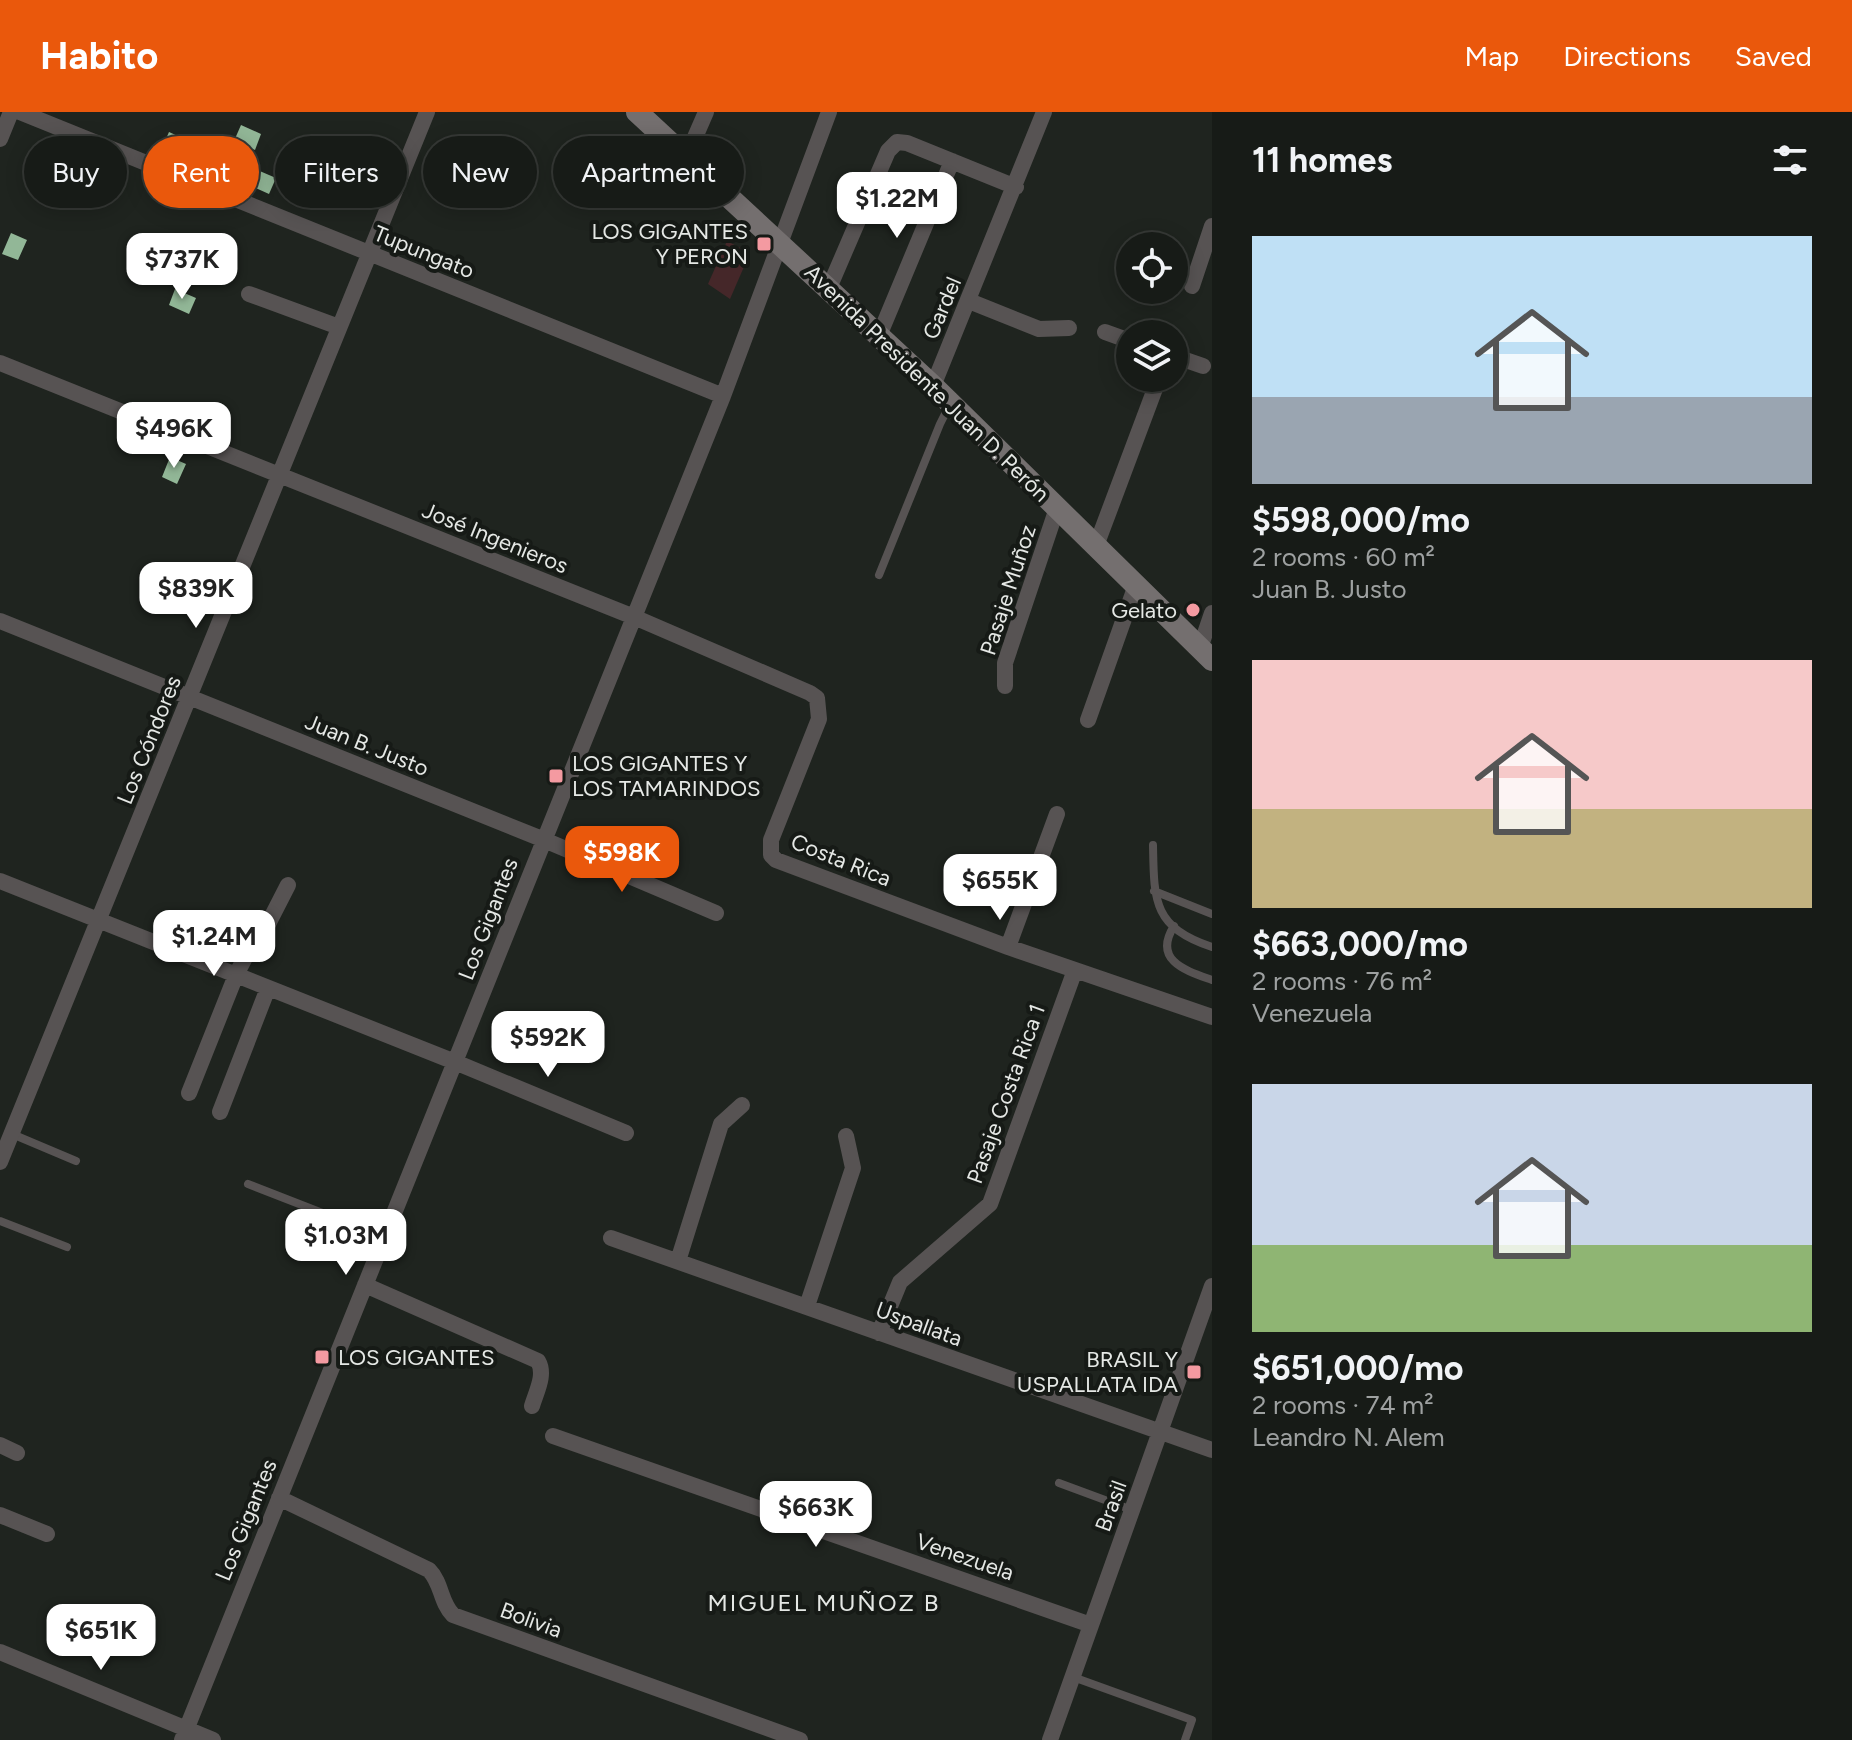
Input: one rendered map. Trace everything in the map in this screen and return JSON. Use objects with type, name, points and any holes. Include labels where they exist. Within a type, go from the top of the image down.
[{"type":"main road","name":"Avenida Presidente Juan D. Perón","points":[[637,112],[663,136]]},
{"type":"main road","name":"Avenida Presidente Juan D. Perón","points":[[741,208],[951,403],[1206,654]]},
{"type":"street","points":[[0,139],[11,112]]},
{"type":"street","name":"Tupungato","points":[[20,112],[723,396]]},
{"type":"street","name":"Los Cóndores","points":[[0,1162],[6,1139],[100,920],[427,112]]},
{"type":"street","points":[[696,136],[706,112]]},
{"type":"street","name":"Los Gigantes","points":[[184,1735],[542,839],[723,396],[829,112]]},
{"type":"street","name":"Gardel","points":[[933,386],[1044,112]]},
{"type":"street","points":[[829,288],[888,151],[897,142],[907,143],[1016,187]]},
{"type":"street","points":[[879,336],[952,161]]},
{"type":"street","points":[[1192,286],[1212,226]]},
{"type":"street","points":[[249,294],[339,327]]},
{"type":"street","points":[[969,301],[1039,329],[1069,328]]},
{"type":"street","points":[[1105,332],[1116,336]]},
{"type":"street","points":[[1188,361],[1203,366]]},
{"type":"street","name":"José Ingenieros","points":[[0,363],[634,617],[817,698],[819,719],[771,840],[771,855]]},
{"type":"street","points":[[1096,546],[1154,392]]},
{"type":"street","name":"Pasaje Muñoz","points":[[1005,686],[1005,663],[1057,508]]},
{"type":"street","points":[[1088,720],[1136,585]]},
{"type":"street","points":[[1206,654],[1212,613]]},
{"type":"street","name":"Juan B. Justo","points":[[0,621],[542,839],[716,913]]},
{"type":"street","points":[[1008,947],[1057,814]]},
{"type":"street","name":"Costa Rica","points":[[771,855],[783,865],[1212,1017]]},
{"type":"street","points":[[0,881],[626,1133]]},
{"type":"street","points":[[189,1093],[236,975],[288,885]]},
{"type":"street","name":"Pasaje Costa Rica 1","points":[[879,1333],[900,1282],[990,1204],[1075,970]]},
{"type":"street","points":[[220,1112],[268,988]]},
{"type":"street","points":[[678,1261],[721,1124],[742,1105]]},
{"type":"street","points":[[807,1306],[853,1168],[846,1136]]},
{"type":"street","name":"Uspallata","points":[[611,1238],[1212,1450]]},
{"type":"street","points":[[365,1285],[538,1361],[542,1375],[532,1406]]},
{"type":"street","name":"Brasil","points":[[1050,1740],[1212,1286]]},
{"type":"street","name":"Venezuela","points":[[553,1436],[1091,1625]]},
{"type":"street","points":[[0,1445],[17,1453]]},
{"type":"street","name":"Bolivia","points":[[279,1498],[429,1570],[439,1581],[453,1615],[800,1740]]},
{"type":"street","points":[[0,1515],[47,1534]]},
{"type":"street","points":[[0,1652],[184,1735],[213,1740]]},
{"type":"lane","points":[[879,575],[951,403]]},
{"type":"lane","points":[[1153,845],[1154,891],[1161,911],[1186,938],[1212,947]]},
{"type":"lane","points":[[1154,891],[1212,914]]},
{"type":"lane","points":[[1174,926],[1170,934],[1169,956],[1177,967],[1212,980]]},
{"type":"lane","points":[[6,1139],[76,1161]]},
{"type":"lane","points":[[248,1184],[384,1237]]},
{"type":"lane","points":[[0,1221],[67,1247]]},
{"type":"lane","points":[[1059,1483],[1132,1511]]},
{"type":"lane","points":[[1073,1677],[1192,1720],[1185,1740]]},
{"type":"shaded area","points":[[727,241],[750,253],[730,299],[708,284]]},
{"type":"building","points":[[241,125],[261,134],[259,139],[259,136],[236,136]]},
{"type":"building","points":[[259,171],[275,178],[269,194],[259,190]]},
{"type":"building","points":[[11,233],[27,240],[18,260],[2,254]]},
{"type":"building","points":[[175,289],[196,298],[189,314],[169,305]]},
{"type":"building","points":[[170,457],[186,464],[177,484],[162,477]]},
{"type":"place","name":"LOS GIGANTES Y PERON","points":[[764,244]]},
{"type":"place","name":"Gelato","points":[[1193,610]]},
{"type":"place","name":"LOS GIGANTES Y LOS TAMARINDOS","points":[[556,776]]},
{"type":"place","name":"LOS GIGANTES","points":[[322,1357]]},
{"type":"place","name":"BRASIL Y USPALLATA IDA","points":[[1194,1372]]},
{"type":"district","name":"MIGUEL MUÑOZ B","points":[[824,1602]]}]
